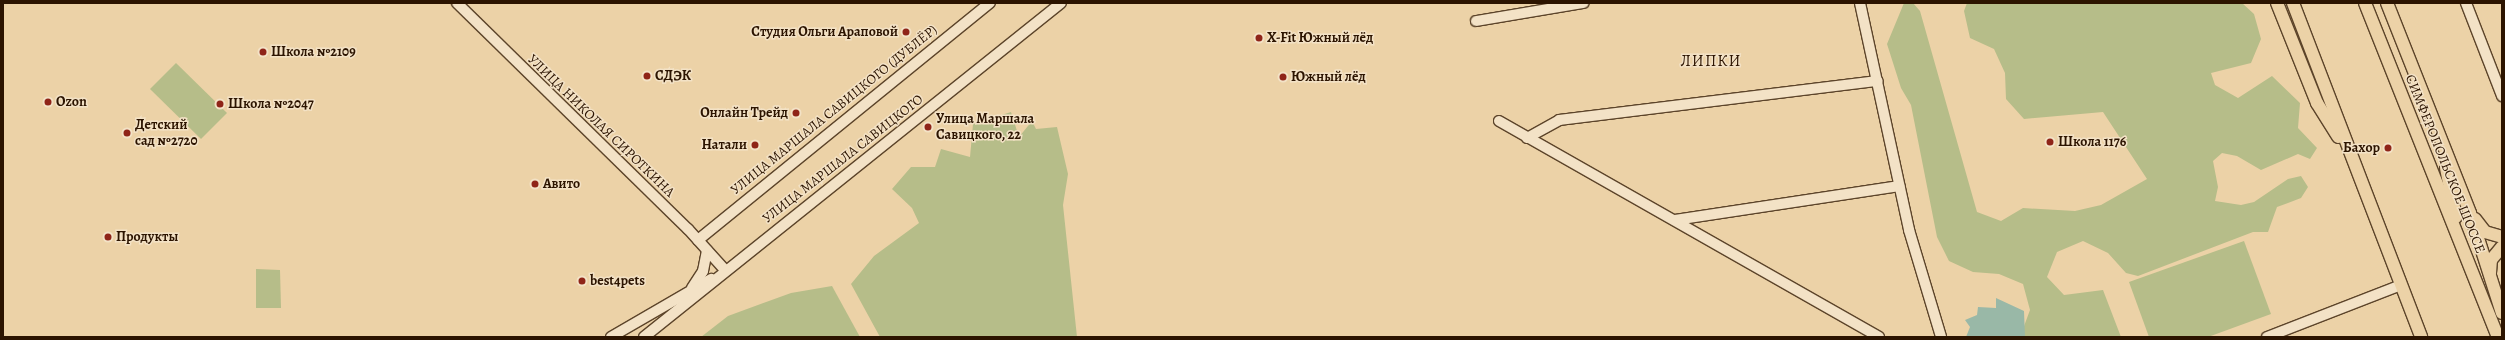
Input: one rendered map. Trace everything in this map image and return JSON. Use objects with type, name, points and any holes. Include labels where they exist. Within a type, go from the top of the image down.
[{"type":"main road","points":[[2277,3],[2317,103],[2350,154]]},
{"type":"main road","points":[[2293,3],[2421,337]]},
{"type":"main road","name":"СИМФЕРОПОЛЬСКОЕ ШОССЕ","points":[[2365,3],[2498,337]]},
{"type":"main road","points":[[2378,3],[2429,108]]},
{"type":"main road","points":[[2387,3],[2470,213],[2491,284],[2502,313]]},
{"type":"main road","points":[[2443,144],[2460,240]]},
{"type":"main road","points":[[2470,213],[2485,232],[2502,237]]},
{"type":"main road","points":[[2491,284],[2491,260],[2502,247]]},
{"type":"street","name":"УЛИЦА НИКОЛАЯ СИРОТКИНА","points":[[457,3],[698,240],[723,271]]},
{"type":"street","name":"УЛИЦА МАРШАЛА САВИЦКОГО (ДУБЛЁР)","points":[[698,240],[990,3]]},
{"type":"street","name":"УЛИЦА МАРШАЛА САВИЦКОГО","points":[[644,337],[702,294],[723,271],[1061,3]]},
{"type":"street","points":[[1476,20],[1584,3]]},
{"type":"street","points":[[1860,3],[1878,81],[1899,186],[1941,337]]},
{"type":"street","points":[[2466,3],[2502,96]]},
{"type":"street","points":[[1527,138],[1560,120],[1878,81]]},
{"type":"street","points":[[1499,121],[1879,337]]},
{"type":"street","points":[[1675,220],[1899,186]]},
{"type":"street","points":[[689,292],[703,271],[707,250]]},
{"type":"street","points":[[611,337],[723,271]]},
{"type":"street","points":[[2267,337],[2401,285]]},
{"type":"green space","points":[[1904,3],[1913,3],[1920,11],[1977,212],[2001,221],[2023,208],[2075,211],[2101,205],[2147,179],[2103,112],[2024,119],[2006,99],[2005,73],[1994,49],[1970,38],[1964,11],[1967,3],[2242,3],[2254,14],[2261,39],[2251,63],[2211,73],[2215,85],[2238,98],[2272,76],[2300,103],[2298,128],[2317,148],[2310,159],[2298,154],[2261,170],[2237,156],[2222,153],[2213,161],[2218,187],[2215,201],[2241,205],[2254,202],[2288,179],[2301,176],[2308,187],[2301,198],[2277,207],[2268,232],[2253,232],[2138,276],[2126,273],[2108,253],[2083,241],[2057,252],[2047,277],[2064,295],[2103,290],[2121,337],[2020,337],[2030,310],[2023,284],[1999,274],[1973,272],[1949,261],[1937,237],[1911,105],[1901,88],[1887,44]]},
{"type":"green space","points":[[176,63],[227,113],[201,139],[150,89]]},
{"type":"green space","points":[[1011,112],[1019,137],[1032,121],[1036,129],[1057,127],[1068,174],[1063,205],[1077,337],[880,337],[851,284],[874,256],[919,223],[912,208],[892,189],[911,167],[935,167],[941,149],[970,157],[973,124]]},
{"type":"green space","points":[[2244,241],[2271,314],[2208,337],[2149,337],[2129,282]]},
{"type":"green space","points":[[256,269],[280,270],[281,308],[256,308]]},
{"type":"green space","points":[[832,286],[860,337],[701,337],[728,316],[791,293]]},
{"type":"shaded area","points":[[1996,298],[2024,311],[2025,337],[1966,337],[1970,327],[1965,320],[1977,315],[1978,307],[1996,308]]},
{"type":"place","name":"Студия Ольги Араповой","points":[[906,32]]},
{"type":"place","name":"X-Fit Южный лёд","points":[[1259,38]]},
{"type":"place","name":"Школа №2109","points":[[263,52]]},
{"type":"place","name":"СДЭК","points":[[647,76]]},
{"type":"place","name":"Южный лёд","points":[[1283,77]]},
{"type":"place","name":"Ozon","points":[[48,102]]},
{"type":"place","name":"Школа №2047","points":[[220,104]]},
{"type":"place","name":"Онлайн Трейд","points":[[796,113]]},
{"type":"place","name":"Улица Маршала Савицкого, 22","points":[[928,127]]},
{"type":"place","name":"Детский сад №2720","points":[[127,133]]},
{"type":"place","name":"Школа 1176","points":[[2050,142]]},
{"type":"place","name":"Натали","points":[[755,145]]},
{"type":"place","name":"Бахор","points":[[2388,148]]},
{"type":"place","name":"Авито","points":[[535,184]]},
{"type":"place","name":"Продукты","points":[[108,237]]},
{"type":"place","name":"best4pets","points":[[582,281]]},
{"type":"district","name":"ЛИПКИ","points":[[1711,61]]}]
